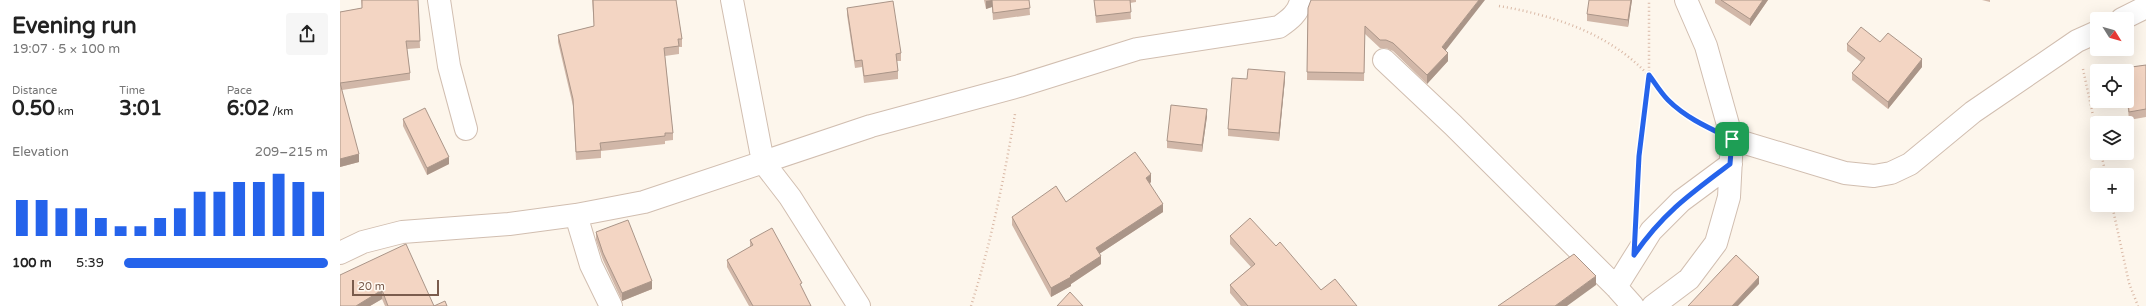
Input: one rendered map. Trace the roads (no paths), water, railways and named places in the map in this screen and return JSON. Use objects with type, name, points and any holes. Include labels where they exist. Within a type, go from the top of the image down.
[{"type":"street","points":[[439,0],[449,66],[466,128]]},
{"type":"street","points":[[732,0],[763,162],[790,197],[859,306]]},
{"type":"street","points":[[340,253],[363,242],[402,232],[509,224],[576,215],[644,202],[871,126],[1020,86],[1137,49],[1279,27],[1291,19],[1300,7],[1301,0]]},
{"type":"street","points":[[1653,306],[1689,279],[1716,243],[1729,196],[1732,139],[1706,46],[1686,0]]},
{"type":"street","points":[[2134,13],[2146,7]]},
{"type":"street","points":[[1732,139],[1845,173],[1874,176],[1891,173],[1910,164],[1973,112],[2077,41],[2090,35]]},
{"type":"street","points":[[1384,60],[1453,125],[1616,287],[1633,306]]},
{"type":"street","points":[[1616,287],[1651,231],[1681,200],[1730,164]]},
{"type":"street","points":[[576,215],[592,265],[611,306]]}]
